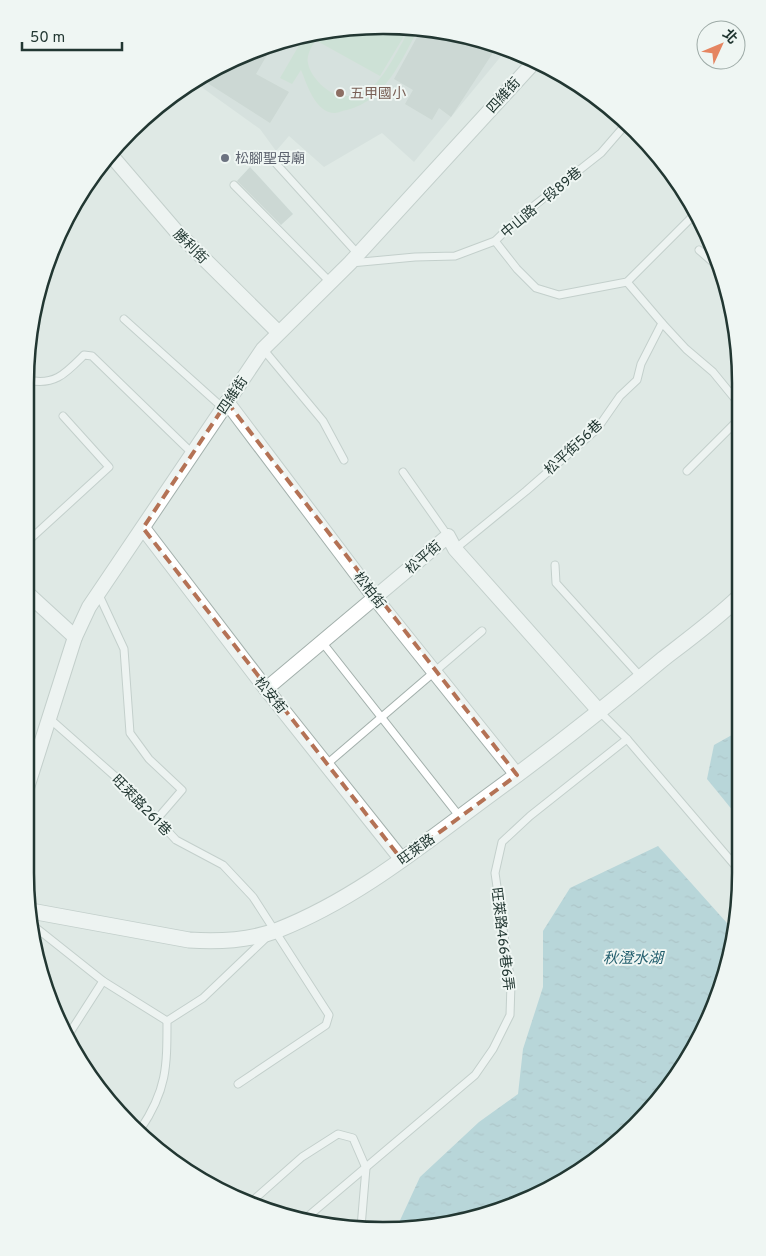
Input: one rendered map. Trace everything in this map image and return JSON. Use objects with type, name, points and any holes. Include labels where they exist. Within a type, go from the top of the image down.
[{"type":"street","name":"四維街","points":[[34,769],[75,637],[98,593],[263,349],[278,332],[354,259],[530,67]]},
{"type":"street","name":"勝利街","points":[[115,159],[176,231],[278,332]]},
{"type":"street","name":"松柏街","points":[[225,405],[517,774]]},
{"type":"street","name":"松安街","points":[[143,528],[266,689],[402,860]]},
{"type":"street","name":"松平街","points":[[266,689],[448,536],[455,549],[600,712]]},
{"type":"street","points":[[34,599],[75,637]]},
{"type":"street","name":"旺萊路","points":[[36,912],[189,940],[238,940],[275,931],[313,914],[402,860],[600,712],[732,603]]},
{"type":"lane","name":"中山路一段89巷","points":[[354,259],[454,256],[495,240],[521,216],[600,153],[622,129]]},
{"type":"lane","points":[[271,158],[354,259]]},
{"type":"lane","points":[[234,185],[331,283]]},
{"type":"lane","points":[[495,240],[536,288],[559,295],[627,282],[690,218]]},
{"type":"lane","points":[[699,250],[710,259]]},
{"type":"lane","points":[[627,282],[686,349],[713,372],[732,395]]},
{"type":"lane","points":[[124,319],[225,405]]},
{"type":"lane","name":"松平街56巷","points":[[455,549],[526,491],[597,429],[620,396],[637,380],[641,364],[662,323]]},
{"type":"lane","points":[[263,349],[324,421],[344,460]]},
{"type":"lane","points":[[34,381],[42,383],[62,376],[84,355],[92,356],[193,454]]},
{"type":"lane","points":[[34,536],[110,467],[63,416]]},
{"type":"lane","points":[[687,471],[732,426]]},
{"type":"lane","points":[[403,472],[448,536]]},
{"type":"lane","points":[[554,565],[556,583],[641,678]]},
{"type":"lane","points":[[98,593],[124,649],[130,733],[149,759],[182,790],[157,819]]},
{"type":"lane","points":[[327,764],[482,631]]},
{"type":"lane","points":[[322,642],[460,817]]},
{"type":"lane","points":[[600,712],[627,739],[732,862]]},
{"type":"lane","name":"旺萊路261巷","points":[[50,719],[126,786],[176,840],[223,866],[253,897],[330,1015],[326,1025],[238,1084]]},
{"type":"lane","name":"旺萊路466巷6弄","points":[[310,1215],[476,1075],[493,1049],[510,1016],[511,984],[495,873],[502,842],[530,816],[627,739]]},
{"type":"lane","points":[[38,930],[103,981],[167,1020]]},
{"type":"lane","points":[[167,1020],[203,998],[275,931]]},
{"type":"lane","points":[[72,1030],[103,981]]},
{"type":"lane","points":[[143,1126],[155,1108],[167,1069],[167,1020]]},
{"type":"lane","points":[[255,1198],[302,1157],[338,1134],[352,1138],[366,1168],[361,1222]]},
{"type":"highlighted area","points":[[227,402],[517,775],[402,860],[143,528]]},
{"type":"shaded area","name":"五甲國小","points":[[360,34],[406,34],[451,40],[502,55],[414,162],[382,133],[324,167],[289,136],[276,151],[260,129],[200,86],[249,60],[271,52],[315,40]]},
{"type":"green space","points":[[360,34],[405,34],[380,76],[317,41]]},
{"type":"green space","points":[[407,34],[415,35],[399,65],[382,88],[361,105],[336,113],[328,112],[317,103],[309,90],[301,70],[292,84],[280,78],[300,44],[315,40],[308,55],[308,63],[312,74],[326,89],[337,95],[348,96],[368,90],[380,78]]},
{"type":"water","points":[[732,735],[732,810],[707,779],[714,745]]},
{"type":"water","name":"秋澄水湖","points":[[658,846],[728,924],[726,941],[714,985],[696,1027],[673,1067],[646,1103],[613,1136],[577,1163],[517,1196],[495,1204],[451,1216],[399,1222],[420,1177],[479,1122],[518,1094],[523,1049],[543,987],[543,931],[570,888]]},
{"type":"building","points":[[418,36],[451,40],[494,52],[451,117],[439,108],[432,120],[405,104],[413,90],[394,79]]},
{"type":"building","points":[[268,53],[256,74],[289,92],[270,123],[206,82],[249,60]]},
{"type":"building","points":[[250,167],[293,214],[281,225],[237,181]]},
{"type":"place","name":"五甲國小","points":[[340,93]]},
{"type":"place","name":"松腳聖母廟","points":[[225,158]]}]
